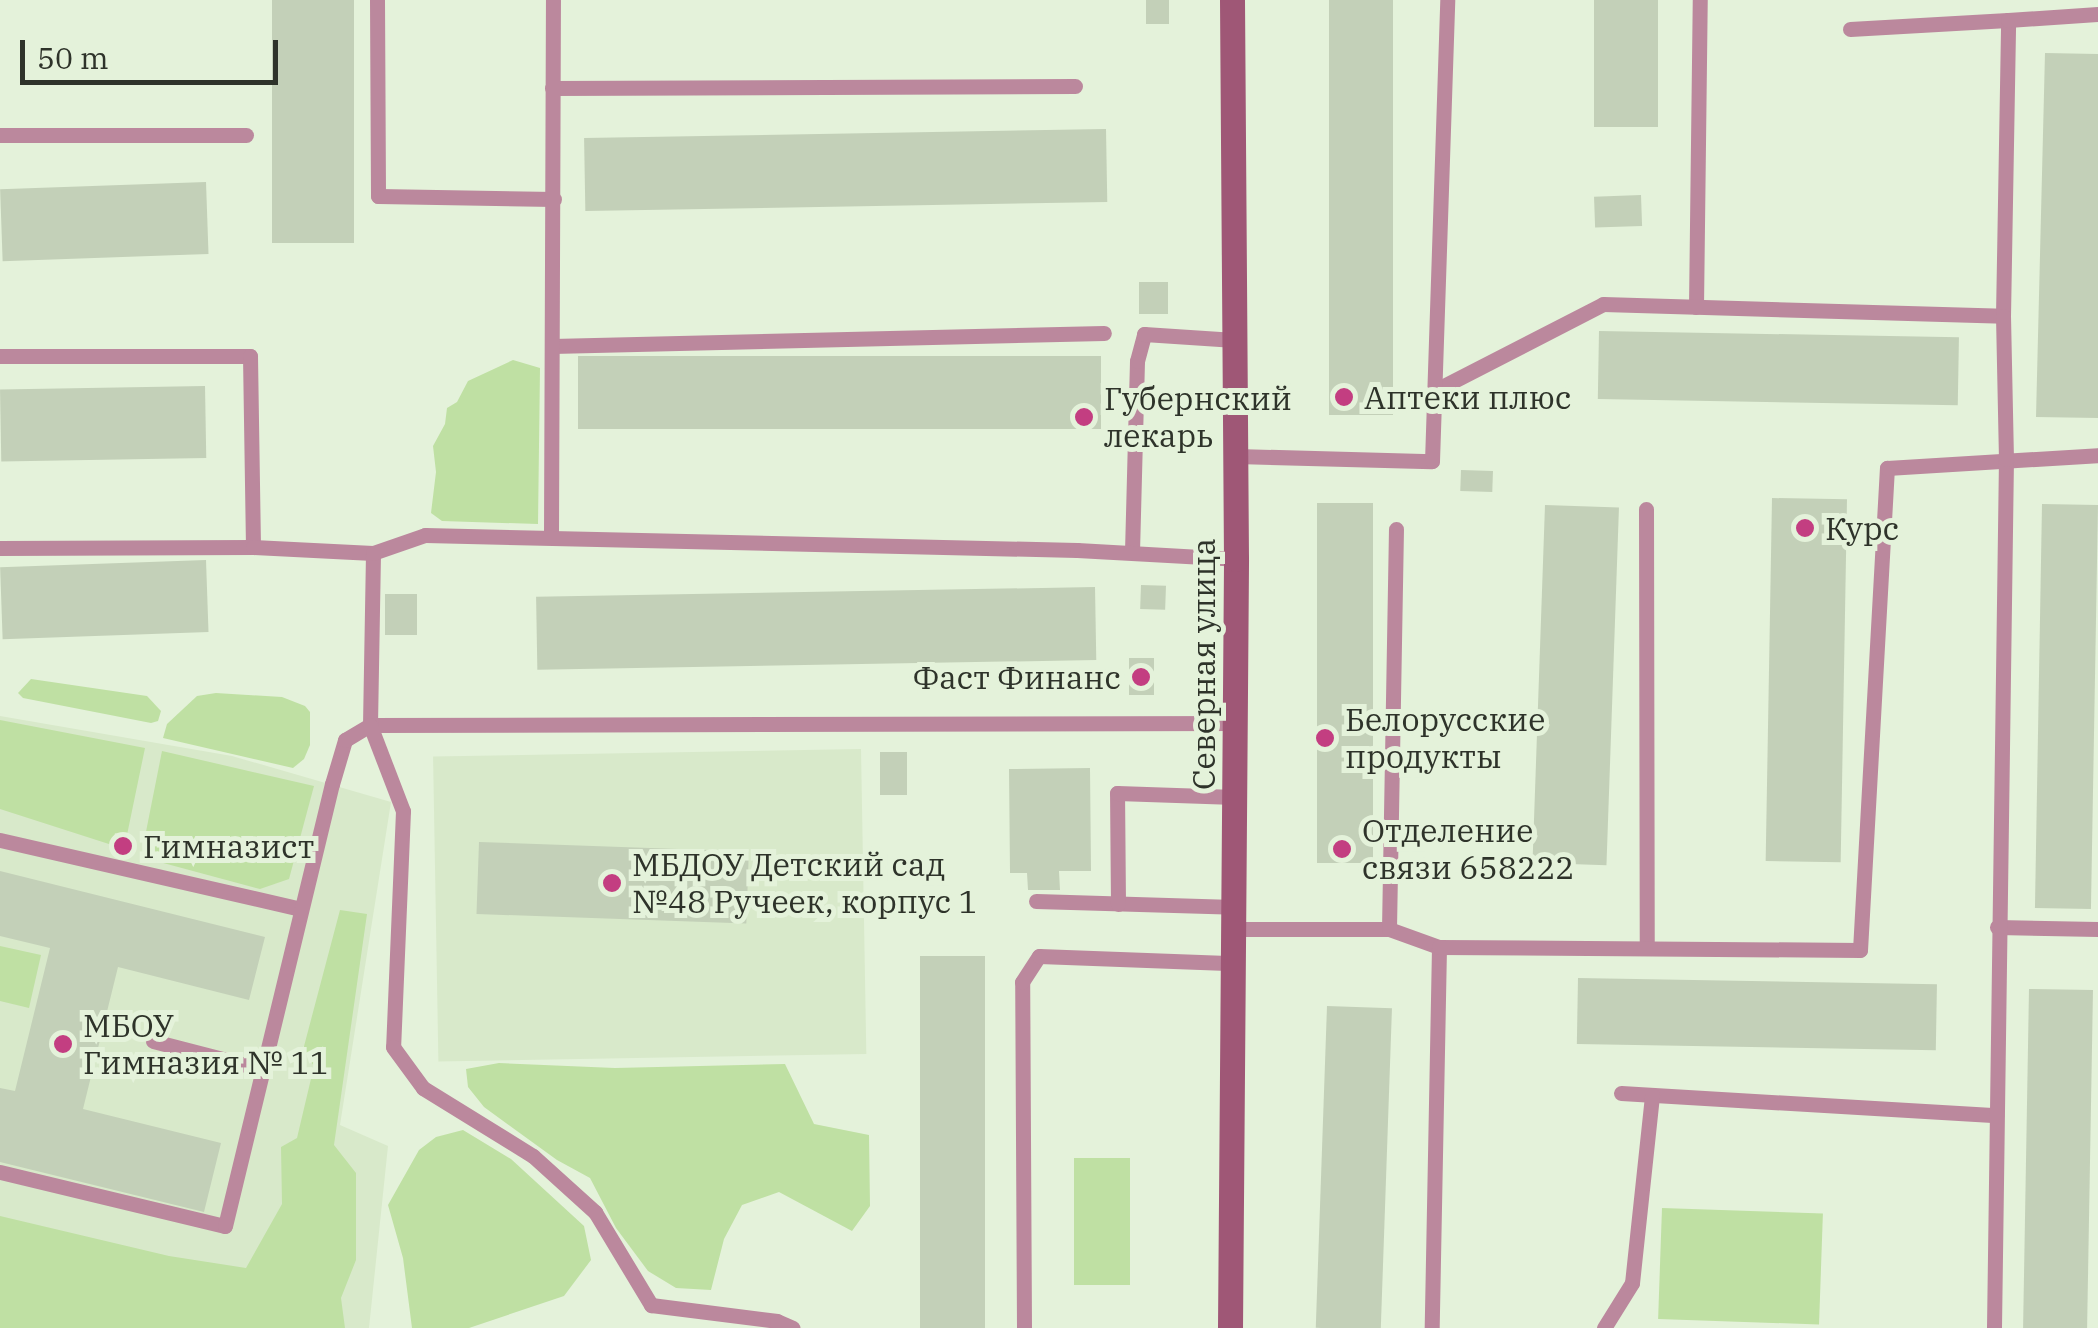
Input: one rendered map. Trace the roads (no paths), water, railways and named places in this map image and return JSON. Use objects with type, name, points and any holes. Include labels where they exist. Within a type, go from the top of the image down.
[{"type":"main road","name":"Северная улица","points":[[1230,1328],[1236,559],[1232,0]]},
{"type":"lane","points":[[377,0],[378,196],[554,200]]},
{"type":"lane","points":[[551,536],[553,0]]},
{"type":"lane","points":[[1236,456],[1432,461],[1447,0]]},
{"type":"lane","points":[[1696,306],[1700,0]]},
{"type":"lane","points":[[1850,29],[2098,14]]},
{"type":"lane","points":[[1994,1328],[2008,20]]},
{"type":"lane","points":[[552,88],[1075,86]]},
{"type":"lane","points":[[0,135],[246,135]]},
{"type":"lane","points":[[1434,390],[1603,304],[2003,316]]},
{"type":"lane","points":[[552,346],[1104,333]]},
{"type":"lane","points":[[1132,552],[1137,361],[1144,334],[1236,340]]},
{"type":"lane","points":[[0,356],[250,356],[253,547]]},
{"type":"lane","points":[[1036,901],[1118,904],[1234,918],[1389,929],[1438,947],[1860,950],[1887,468],[2098,454]]},
{"type":"lane","points":[[1646,509],[1647,946]]},
{"type":"lane","points":[[1389,929],[1396,529]]},
{"type":"lane","points":[[0,548],[253,547],[373,553],[424,534],[1132,552],[1236,559]]},
{"type":"lane","points":[[373,553],[370,724],[403,811],[393,1047],[423,1088],[534,1156],[596,1212],[652,1305],[777,1322],[793,1328]]},
{"type":"lane","points":[[0,1172],[225,1226],[298,908],[345,740],[370,724],[1235,724]]},
{"type":"lane","points":[[1118,904],[1117,793],[1235,797]]},
{"type":"lane","points":[[0,840],[298,908]]},
{"type":"lane","points":[[1997,927],[2098,929]]},
{"type":"lane","points":[[1432,1328],[1438,947]]},
{"type":"lane","points":[[1024,1328],[1022,982],[1039,956],[1234,963]]},
{"type":"lane","points":[[153,1042],[261,1069]]},
{"type":"lane","points":[[1621,1093],[1996,1116]]},
{"type":"lane","points":[[1604,1328],[1632,1283],[1652,1095]]},
{"type":"place","name":"Аптеки плюс","points":[[1344,397]]},
{"type":"place","name":"Губернский лекарь","points":[[1084,417]]},
{"type":"place","name":"Курс","points":[[1805,528]]},
{"type":"place","name":"Фаст Финанс","points":[[1141,677]]},
{"type":"place","name":"Белорусские продукты","points":[[1325,738]]},
{"type":"place","name":"Гимназист","points":[[123,846]]},
{"type":"place","name":"Отделение связи 658222","points":[[1342,849]]},
{"type":"place","name":"МБДОУ Детский сад №48 Ручеек, корпус 1","points":[[612,883]]},
{"type":"place","name":"МБОУ Гимназия № 11","points":[[63,1044]]}]
